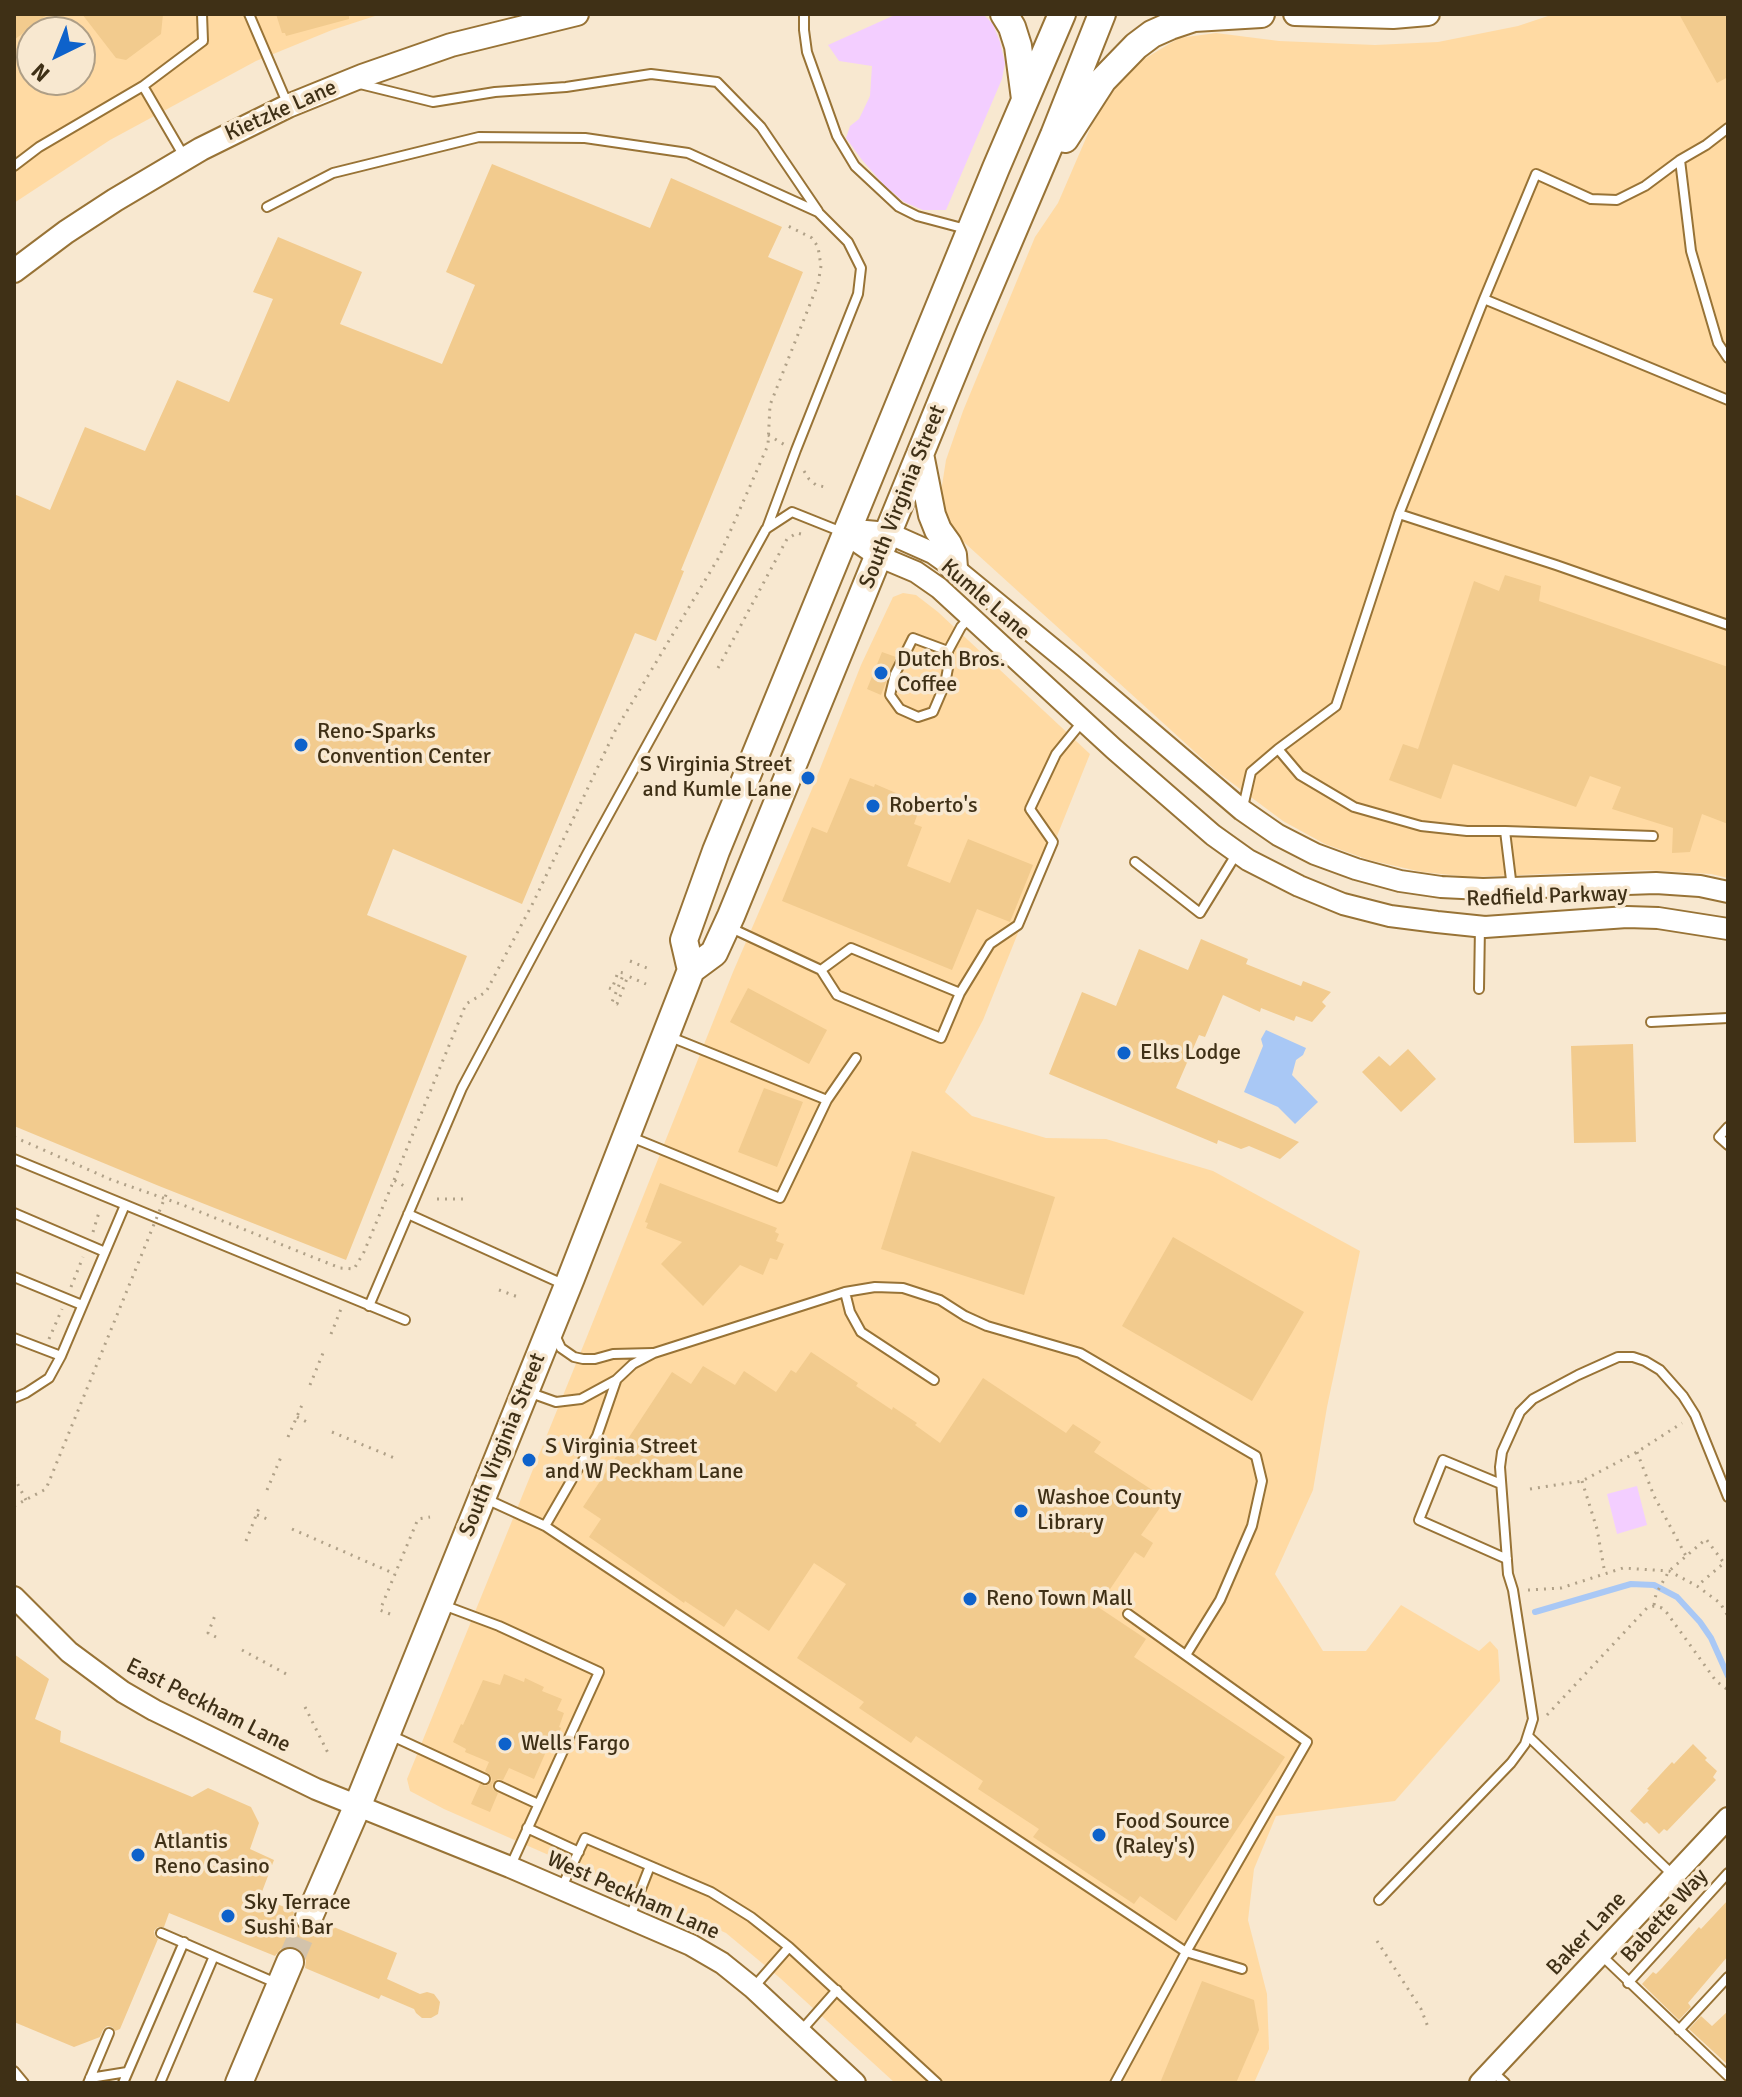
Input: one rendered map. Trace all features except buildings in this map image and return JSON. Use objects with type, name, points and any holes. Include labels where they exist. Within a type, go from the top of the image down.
[{"type":"main road","name":"Kietzke Lane","points":[[14,271],[115,200],[239,129],[288,106],[451,45],[577,14]]},
{"type":"main road","points":[[1004,14],[1018,46],[1025,103]]},
{"type":"main road","name":"South Virginia Street","points":[[691,970],[684,940],[705,878],[1062,14]]},
{"type":"main road","name":"South Virginia Street","points":[[309,1917],[357,1807],[568,1286],[691,970],[714,953],[726,927],[1102,14]]},
{"type":"main road","points":[[1028,195],[1103,80],[1136,46],[1161,30],[1194,18],[1261,14]]},
{"type":"main road","points":[[1295,14],[1382,17],[1428,14]]},
{"type":"main road","points":[[920,454],[932,515],[953,555],[954,568]]},
{"type":"main road","points":[[239,2083],[285,1974]]},
{"type":"street","name":"Kumle Lane","points":[[846,534],[883,544],[924,548],[954,568],[1242,810]]},
{"type":"street","name":"Kumle Lane","points":[[883,544],[939,588],[1213,835],[1238,852]]},
{"type":"street","points":[[1238,852],[1242,810]]},
{"type":"street","name":"Redfield Parkway","points":[[1242,810],[1302,848],[1356,869],[1400,881],[1441,887],[1512,888],[1656,883],[1700,886],[1728,892]]},
{"type":"street","name":"Redfield Parkway","points":[[1238,852],[1299,886],[1343,904],[1390,916],[1480,926],[1658,918],[1728,929]]},
{"type":"street","name":"East Peckham Lane","points":[[14,1597],[69,1652],[123,1692],[154,1710],[357,1807]]},
{"type":"street","name":"West Peckham Lane","points":[[357,1807],[510,1867],[691,1945],[722,1963],[753,1988],[855,2083]]},
{"type":"street","name":"Baker Lane","points":[[1492,2079],[1600,1955],[1728,1818]]},
{"type":"lane","points":[[14,166],[39,147],[143,86],[203,41],[202,14]]},
{"type":"lane","points":[[249,14],[288,106]]},
{"type":"lane","points":[[804,14],[807,52],[837,136],[855,166],[899,207],[917,216],[971,230]]},
{"type":"lane","points":[[348,81],[433,102],[651,74],[717,82],[761,127],[818,212],[848,242],[861,268],[858,294],[766,529],[462,1088],[369,1306]]},
{"type":"lane","points":[[143,86],[185,159]]},
{"type":"lane","points":[[1242,810],[1251,772],[1336,706],[1399,514],[1536,174],[1591,199],[1617,200],[1645,186],[1728,128]]},
{"type":"lane","points":[[267,207],[333,173],[479,137],[585,138],[688,153],[818,212]]},
{"type":"lane","points":[[1680,160],[1691,251],[1718,343],[1728,358]]},
{"type":"lane","points":[[1484,299],[1728,400]]},
{"type":"lane","points":[[766,529],[792,512],[846,534]]},
{"type":"lane","points":[[1399,514],[1728,625]]},
{"type":"lane","points":[[948,651],[913,638],[895,674],[890,695],[900,709],[918,717],[933,712],[945,684],[948,651],[970,616]]},
{"type":"lane","points":[[726,927],[821,970],[837,995],[941,1038],[960,993],[990,944],[1018,925],[1053,842],[1030,809],[1056,754],[1084,721]]},
{"type":"lane","points":[[1278,749],[1300,775],[1354,807],[1421,826],[1467,831],[1653,836]]},
{"type":"lane","points":[[1505,831],[1512,888]]},
{"type":"lane","points":[[1135,862],[1200,913],[1238,852]]},
{"type":"lane","points":[[1479,989],[1480,926]]},
{"type":"lane","points":[[821,970],[851,948],[960,993]]},
{"type":"lane","points":[[1651,1022],[1728,1018]]},
{"type":"lane","points":[[665,1034],[827,1100]]},
{"type":"lane","points":[[626,1136],[780,1198],[827,1100],[856,1058]]},
{"type":"lane","points":[[1728,1127],[1719,1137],[1728,1145]]},
{"type":"lane","points":[[14,1159],[405,1320]]},
{"type":"lane","points":[[14,1398],[49,1378],[125,1205]]},
{"type":"lane","points":[[14,1213],[105,1252]]},
{"type":"lane","points":[[408,1214],[568,1286]]},
{"type":"lane","points":[[14,1277],[82,1305]]},
{"type":"lane","points":[[525,1391],[556,1402],[581,1399],[616,1380],[633,1364],[654,1353],[845,1292],[875,1287],[903,1288],[940,1300],[987,1326],[1080,1353],[1256,1456],[1262,1481],[1252,1526],[1220,1600],[1186,1655]]},
{"type":"lane","points":[[845,1292],[850,1312],[861,1332],[934,1380]]},
{"type":"lane","points":[[551,1327],[561,1348],[574,1357],[595,1359],[613,1354],[654,1353]]},
{"type":"lane","points":[[14,1338],[61,1356]]},
{"type":"lane","points":[[1379,1900],[1511,1763],[1525,1744],[1533,1719],[1508,1574],[1500,1467],[1502,1452],[1520,1412],[1533,1399],[1618,1357],[1645,1361],[1660,1370],[1695,1415],[1728,1497]]},
{"type":"lane","points":[[545,1526],[597,1436],[616,1380]]},
{"type":"lane","points":[[1501,1484],[1443,1460],[1419,1520],[1507,1559]]},
{"type":"lane","points":[[482,1497],[545,1526],[1186,1952],[1242,1969]]},
{"type":"lane","points":[[439,1603],[524,1637],[599,1672],[510,1867]]},
{"type":"lane","points":[[1115,2083],[1186,1952],[1307,1742],[1128,1614]]},
{"type":"lane","points":[[386,1733],[485,1779]]},
{"type":"lane","points":[[1528,1736],[1674,1875]]},
{"type":"lane","points":[[499,1786],[538,1804]]},
{"type":"lane","points":[[527,1828],[579,1852]]},
{"type":"lane","points":[[560,1889],[585,1838],[711,1892],[751,1917],[789,1947],[937,2083]]},
{"type":"lane","points":[[629,1919],[650,1866]]},
{"type":"lane","name":"Babette Way","points":[[1628,1983],[1728,1873]]},
{"type":"lane","points":[[161,1933],[214,1956],[285,1974]]},
{"type":"lane","points":[[123,2083],[184,1942]]},
{"type":"lane","points":[[753,1988],[789,1947]]},
{"type":"lane","name":"Babette Way","points":[[1600,1955],[1728,2076]]},
{"type":"lane","points":[[160,2083],[214,1956]]},
{"type":"lane","points":[[1679,2030],[1728,1977]]},
{"type":"lane","points":[[800,2032],[837,1990]]},
{"type":"lane","points":[[89,2080],[109,2033]]},
{"type":"lane","points":[[14,2071],[24,2083]]},
{"type":"lane","points":[[89,2080],[127,2072]]},
{"type":"path","points":[[355,1277],[354,1269],[364,1252],[466,1004],[486,992],[534,901],[615,731],[719,557],[768,445],[770,405],[818,284],[821,266],[818,247],[812,238],[786,225]]},
{"type":"path","points":[[768,435],[784,444]]},
{"type":"path","points":[[803,463],[809,479],[825,487]]},
{"type":"path","points":[[718,668],[787,539],[797,533],[805,535]]},
{"type":"path","points":[[630,961],[652,970]]},
{"type":"path","points":[[609,988],[612,989],[618,972],[624,973],[612,1002],[617,1004],[628,976],[646,984]]},
{"type":"path","points":[[14,1137],[112,1180],[340,1268],[354,1269]]},
{"type":"path","points":[[394,1180],[404,1186]]},
{"type":"path","points":[[14,1506],[46,1489],[168,1190]]},
{"type":"path","points":[[437,1199],[468,1199]]},
{"type":"path","points":[[92,1235],[100,1209]]},
{"type":"path","points":[[71,1287],[84,1255]]},
{"type":"path","points":[[317,1259],[317,1271]]},
{"type":"path","points":[[499,1290],[518,1297]]},
{"type":"path","points":[[49,1339],[63,1306]]},
{"type":"path","points":[[331,1334],[341,1309]]},
{"type":"path","points":[[310,1385],[323,1353]]},
{"type":"path","points":[[288,1437],[302,1405]]},
{"type":"path","points":[[1530,1489],[1582,1481],[1637,1452],[1695,1415]]},
{"type":"path","points":[[297,1417],[307,1422]]},
{"type":"path","points":[[332,1432],[397,1459]]},
{"type":"path","points":[[1637,1452],[1654,1496],[1686,1556]]},
{"type":"path","points":[[267,1490],[281,1457]]},
{"type":"path","points":[[14,1477],[26,1500]]},
{"type":"path","points":[[1582,1481],[1597,1529],[1605,1574]]},
{"type":"path","points":[[246,1541],[259,1508]]},
{"type":"path","points":[[257,1515],[267,1519]]},
{"type":"path","points":[[390,1614],[380,1610],[418,1519],[430,1517]]},
{"type":"path","points":[[292,1529],[395,1574]]},
{"type":"path","points":[[1654,1606],[1656,1594],[1669,1571],[1706,1539],[1724,1563],[1697,1586]]},
{"type":"path","points":[[1513,1590],[1561,1588],[1623,1568],[1669,1571],[1720,1603],[1728,1616]]},
{"type":"path","points":[[1533,1719],[1548,1715],[1647,1608],[1654,1606],[1667,1613],[1716,1681],[1728,1690]]},
{"type":"path","points":[[216,1613],[208,1633],[216,1637]]},
{"type":"path","points":[[242,1650],[290,1676]]},
{"type":"path","points":[[305,1707],[329,1755]]},
{"type":"path","points":[[1377,1941],[1421,2009],[1428,2027]]},
{"type":"shaded area","points":[[14,14],[381,14],[256,61],[110,140],[14,203]]},
{"type":"shaded area","points":[[897,14],[983,14],[993,24],[1000,42],[1005,63],[1002,79],[946,210],[923,210],[904,202],[884,185],[846,138],[850,126],[859,119],[870,96],[872,66],[839,61],[828,45]]},
{"type":"shaded area","points":[[1554,14],[1728,14],[1728,878],[1647,870],[1470,877],[1422,872],[1369,860],[1325,844],[1283,821],[1216,771],[956,535],[942,511],[941,492],[946,460],[1035,237],[1058,203],[1093,122],[1116,86],[1141,61],[1179,38],[1216,33],[1279,41],[1375,45],[1438,42],[1518,26]]},
{"type":"shaded area","name":"Reno Town Mall","points":[[903,593],[916,595],[938,612],[1090,754],[983,1020],[945,1092],[972,1116],[1046,1138],[1106,1139],[1213,1171],[1360,1251],[1313,1490],[1275,1574],[1323,1651],[1366,1651],[1401,1605],[1479,1651],[1490,1641],[1498,1650],[1500,1681],[1395,1801],[1276,1816],[1254,1869],[1248,1920],[1267,1994],[1269,2049],[1254,2083],[895,2083],[726,1933],[444,1809],[410,1791],[407,1779],[733,972],[812,789],[861,665],[893,597]]},
{"type":"shaded area","points":[[1637,1486],[1647,1525],[1617,1534],[1607,1494]]},
{"type":"water","points":[[1266,1030],[1306,1048],[1296,1060],[1292,1075],[1318,1102],[1295,1124],[1278,1107],[1244,1092],[1263,1046],[1261,1039]]},
{"type":"waterway","points":[[1535,1612],[1631,1584],[1654,1585],[1677,1597],[1700,1622],[1711,1638],[1728,1676]]},
{"type":"tunnel","points":[[290,1962],[309,1917]]},
{"type":"place","name":"Dutch Bros. Coffee","points":[[881,673]]},
{"type":"place","name":"Reno-Sparks Convention Center","points":[[301,745]]},
{"type":"place","name":"S Virginia Street and Kumle Lane","points":[[808,778]]},
{"type":"place","name":"Roberto's","points":[[873,806]]},
{"type":"place","name":"Elks Lodge","points":[[1124,1053]]},
{"type":"place","name":"S Virginia Street and W Peckham Lane","points":[[529,1460]]},
{"type":"place","name":"Washoe County Library","points":[[1021,1511]]},
{"type":"place","name":"Reno Town Mall","points":[[970,1599]]},
{"type":"place","name":"Wells Fargo","points":[[505,1744]]},
{"type":"place","name":"Food Source (Raley's)","points":[[1099,1835]]},
{"type":"place","name":"Atlantis Reno Casino","points":[[138,1855]]},
{"type":"place","name":"Sky Terrace Sushi Bar","points":[[228,1916]]}]
